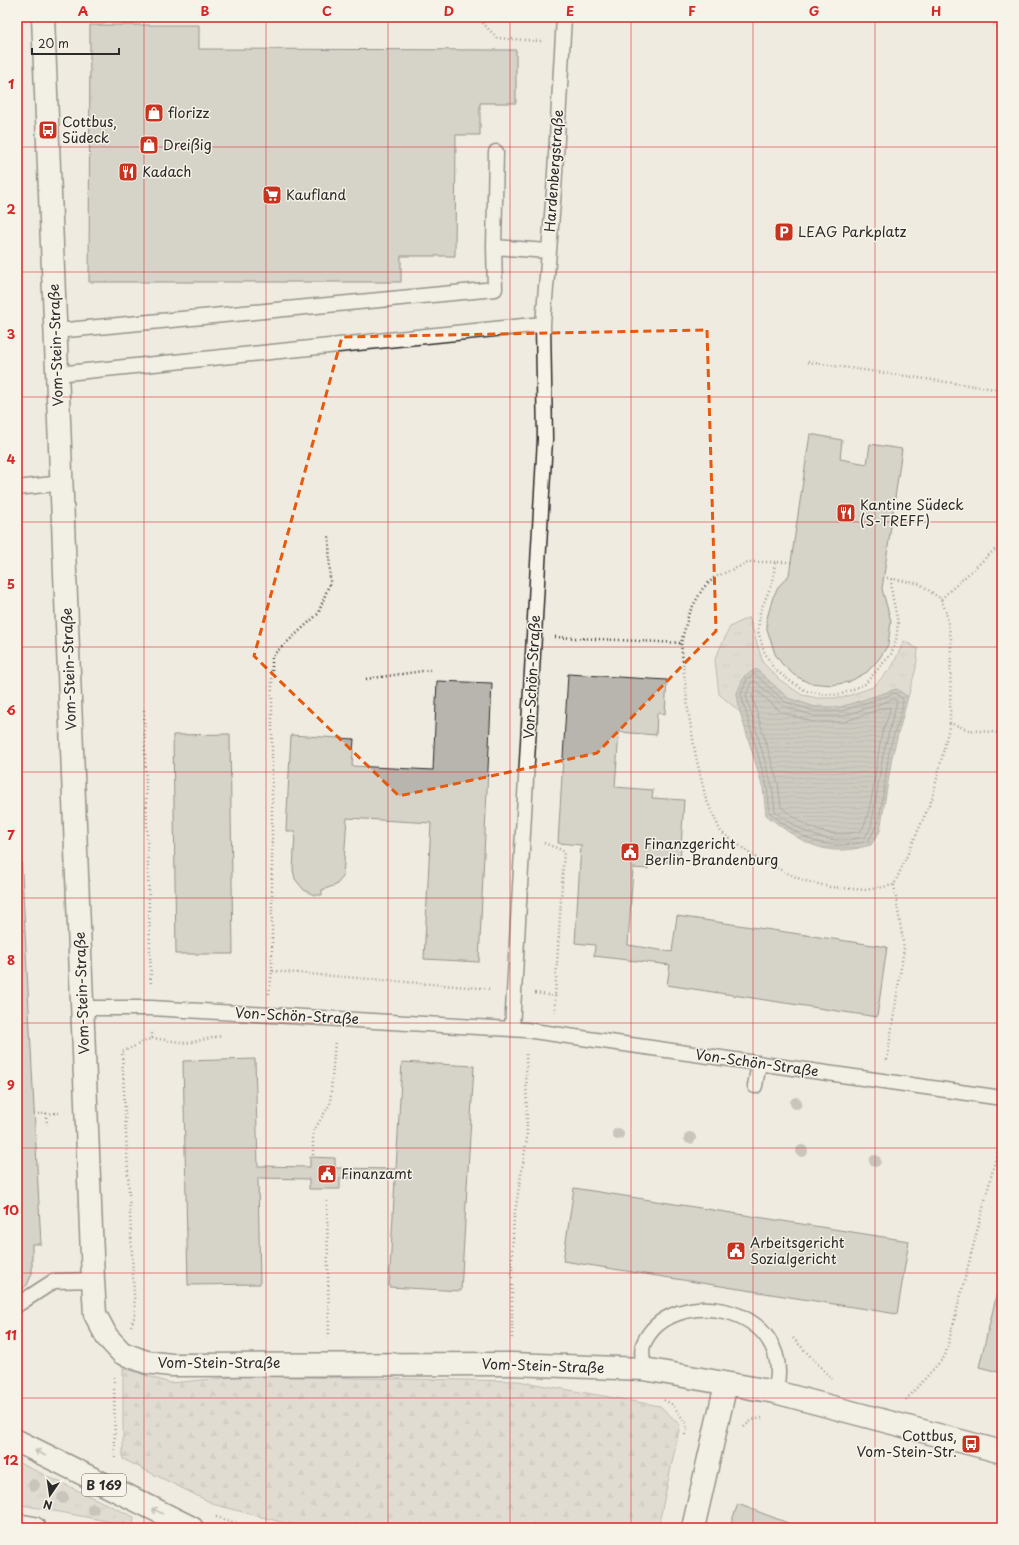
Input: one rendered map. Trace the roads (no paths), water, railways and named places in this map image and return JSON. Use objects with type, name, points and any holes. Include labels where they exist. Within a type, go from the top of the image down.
[{"type":"street","name":"Vom-Stein-Straße","points":[[43,17],[93,1280],[95,1314],[107,1337],[122,1353],[146,1362],[171,1365],[330,1363],[512,1364],[644,1369],[775,1392],[1002,1452]]},
{"type":"street","points":[[693,1528],[726,1384]]},
{"type":"street","name":"B 169","points":[[17,1441],[192,1528]]},
{"type":"street","points":[[17,1525],[34,1528]]},
{"type":"lane","name":"Hardenbergstraße","points":[[543,324],[564,17]]},
{"type":"lane","points":[[56,331],[495,289],[494,247],[496,152]]},
{"type":"lane","points":[[494,247],[548,251]]},
{"type":"lane","points":[[58,374],[543,324]]},
{"type":"lane","name":"Von-Schön-Straße","points":[[512,1029],[545,439],[543,324]]},
{"type":"lane","points":[[17,488],[62,483]]},
{"type":"lane","name":"Von-Schön-Straße","points":[[83,1008],[151,1008],[526,1030],[1002,1098]]},
{"type":"lane","points":[[755,1086],[759,1063]]},
{"type":"lane","points":[[17,1306],[54,1281],[93,1280]]},
{"type":"lane","points":[[644,1369],[643,1346],[654,1327],[678,1313],[711,1309],[722,1310],[730,1312],[758,1326],[766,1336],[776,1354],[780,1376],[775,1392]]},
{"type":"water","points":[[756,669],[788,698],[815,707],[841,707],[897,689],[908,697],[892,757],[880,831],[871,845],[847,850],[822,848],[812,845],[793,835],[766,815],[763,788],[740,712],[737,693],[744,676]]},
{"type":"place","name":"florizz","points":[[154,113]]},
{"type":"place","name":"Cottbus, Südeck","points":[[48,130]]},
{"type":"place","name":"Dreißig","points":[[149,145]]},
{"type":"place","name":"Kadach","points":[[128,172]]},
{"type":"place","name":"Kaufland","points":[[272,195]]},
{"type":"place","name":"LEAG Parkplatz","points":[[784,232]]},
{"type":"place","name":"Kantine Südeck (S-TREFF)","points":[[846,513]]},
{"type":"place","name":"Finanzgericht Berlin-Brandenburg","points":[[630,852]]},
{"type":"place","name":"Finanzamt","points":[[327,1174]]},
{"type":"place","name":"Arbeitsgericht Sozialgericht","points":[[736,1251]]},
{"type":"place","name":"Cottbus, Vom-Stein-Str.","points":[[971,1444]]}]
